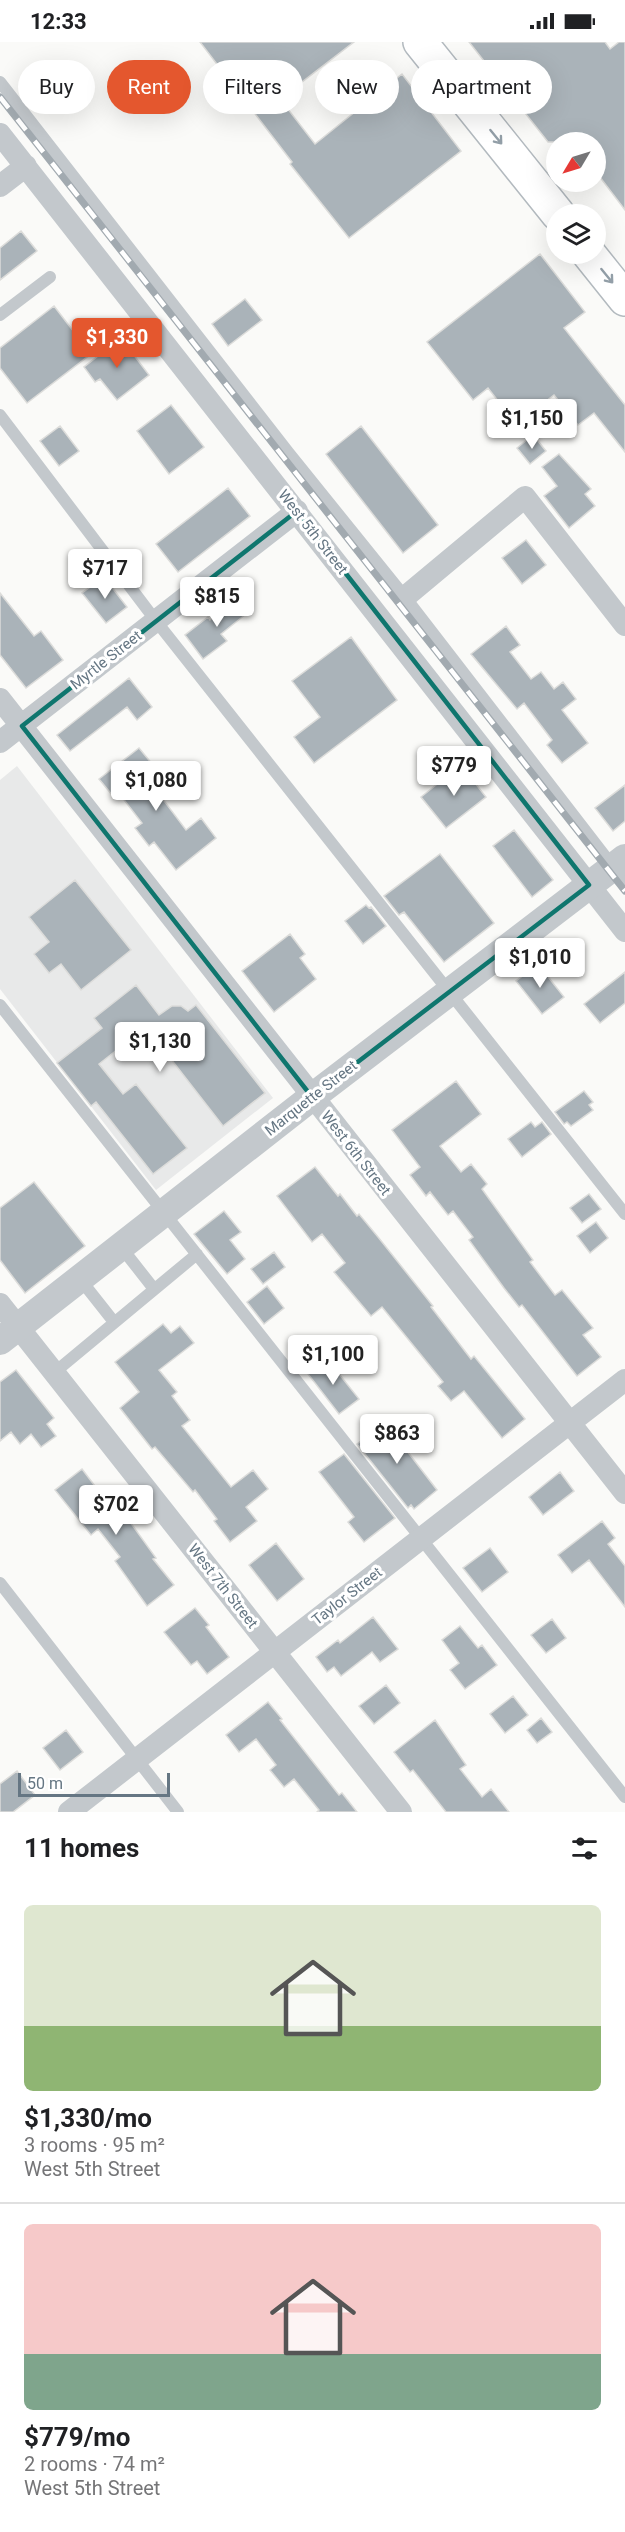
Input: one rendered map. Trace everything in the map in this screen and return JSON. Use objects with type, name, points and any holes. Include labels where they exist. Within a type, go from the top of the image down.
[{"type":"main road","points":[[420,42],[550,204]]},
{"type":"main road","points":[[597,264],[625,299]]},
{"type":"street","name":"West 5th Street","points":[[0,134],[625,931]]},
{"type":"street","points":[[0,186],[26,165]]},
{"type":"street","points":[[405,597],[525,497],[625,625]]},
{"type":"street","name":"Myrtle Street","points":[[0,742],[297,511]]},
{"type":"street","name":"West 6th Street","points":[[0,699],[625,1493]]},
{"type":"street","name":"Marquette Street","points":[[9,1334],[312,1097],[589,885],[621,869]]},
{"type":"street","name":"West 7th Street","points":[[0,1304],[9,1334],[55,1372],[401,1812]]},
{"type":"street","name":"Taylor Street","points":[[69,1812],[625,1380]]},
{"type":"lane","points":[[0,82],[303,471],[621,869]]},
{"type":"lane","points":[[0,315],[50,277]]},
{"type":"lane","points":[[0,415],[156,621],[625,1214]]},
{"type":"lane","points":[[0,1005],[625,1797]]},
{"type":"lane","points":[[121,1247],[154,1289]]},
{"type":"lane","points":[[55,1372],[197,1254]]},
{"type":"lane","points":[[80,1279],[114,1322]]},
{"type":"lane","points":[[0,1583],[178,1812]]},
{"type":"highlighted area","points":[[297,511],[589,885],[312,1097],[22,726]]},
{"type":"shaded area","points":[[17,766],[273,1098],[156,1190],[0,989],[0,780]]},
{"type":"building","points":[[200,42],[354,42],[331,60],[315,60],[315,72],[303,81],[303,60],[214,60]]},
{"type":"building","points":[[469,42],[605,42],[610,49],[619,42],[625,42],[625,210],[606,185],[606,132],[546,132],[546,139],[526,114],[552,114],[552,60],[483,60]]},
{"type":"building","points":[[402,74],[411,86],[411,114],[433,114],[461,151],[349,238],[290,164],[292,162],[255,114],[292,114],[315,144],[352,114],[399,114],[399,76]]},
{"type":"building","points":[[21,231],[37,251],[0,280],[0,248]]},
{"type":"building","points":[[540,254],[585,312],[564,328],[625,405],[625,452],[594,413],[578,425],[554,395],[516,424],[488,388],[473,400],[427,342]]},
{"type":"building","points":[[245,299],[262,320],[228,346],[212,324]]},
{"type":"building","points":[[54,306],[91,354],[27,403],[0,368],[0,348]]},
{"type":"building","points":[[121,338],[149,375],[117,400],[100,379],[95,382],[84,367]]},
{"type":"building","points":[[171,405],[204,447],[169,474],[137,431]]},
{"type":"building","points":[[60,426],[79,451],[59,466],[40,441]]},
{"type":"building","points":[[361,426],[438,525],[403,553],[326,454]]},
{"type":"building","points":[[533,435],[546,451],[530,464],[517,448]]},
{"type":"building","points":[[559,454],[591,489],[585,494],[595,506],[569,528],[544,496],[557,486],[542,467]]},
{"type":"building","points":[[228,488],[250,516],[178,572],[156,544]]},
{"type":"building","points":[[526,540],[546,565],[522,584],[502,558]]},
{"type":"building","points":[[104,577],[127,607],[106,623],[82,593]]},
{"type":"building","points":[[0,593],[34,636],[41,631],[63,660],[26,688],[0,655]]},
{"type":"building","points":[[240,596],[251,610],[221,634],[227,641],[203,659],[185,635],[208,617],[210,620]]},
{"type":"building","points":[[506,626],[520,645],[510,652],[531,679],[541,672],[554,689],[563,682],[576,699],[562,710],[588,743],[562,763],[547,745],[552,740],[524,703],[517,709],[471,654]]},
{"type":"building","points":[[351,637],[397,700],[314,763],[294,737],[320,717],[292,681]]},
{"type":"building","points":[[129,678],[152,707],[137,720],[127,707],[70,751],[57,735]]},
{"type":"building","points":[[139,748],[153,765],[143,773],[186,830],[201,818],[216,838],[176,870],[154,842],[149,846],[135,828],[142,823],[118,792],[113,796],[99,779]]},
{"type":"building","points":[[461,765],[486,797],[446,828],[421,797]]},
{"type":"building","points":[[625,785],[625,821],[613,831],[595,808]]},
{"type":"building","points":[[514,830],[553,880],[532,897],[493,846]]},
{"type":"building","points":[[440,854],[494,923],[444,962],[404,912],[399,915],[384,896]]},
{"type":"building","points":[[75,880],[131,950],[81,990],[61,964],[49,973],[34,954],[49,942],[29,917]]},
{"type":"building","points":[[366,905],[371,907],[386,926],[363,944],[345,921]]},
{"type":"building","points":[[290,934],[305,954],[300,958],[316,979],[274,1012],[242,971]]},
{"type":"building","points":[[538,964],[564,997],[542,1014],[516,981]]},
{"type":"building","points":[[625,972],[625,1003],[600,1023],[584,1004]]},
{"type":"building","points":[[136,985],[159,1015],[172,1006],[181,1006],[188,1011],[196,1005],[265,1093],[223,1126],[146,1027],[99,1064],[123,1094],[136,1084],[187,1148],[153,1174],[96,1102],[91,1106],[57,1063],[102,1028],[94,1018]]},
{"type":"building","points":[[456,1081],[481,1114],[440,1146],[461,1172],[471,1164],[487,1184],[482,1189],[533,1260],[530,1262],[555,1295],[562,1290],[593,1328],[583,1335],[601,1357],[577,1376],[522,1305],[519,1307],[504,1288],[469,1240],[473,1237],[453,1211],[448,1215],[430,1192],[426,1196],[410,1175],[420,1167],[392,1130]]},
{"type":"building","points":[[584,1091],[593,1102],[589,1105],[593,1110],[571,1126],[567,1122],[564,1124],[555,1112]]},
{"type":"building","points":[[531,1122],[535,1127],[542,1122],[551,1134],[522,1157],[508,1139]]},
{"type":"building","points":[[315,1167],[338,1196],[340,1194],[357,1216],[359,1214],[433,1306],[431,1307],[471,1359],[474,1356],[525,1419],[502,1438],[464,1391],[451,1401],[438,1386],[443,1382],[382,1307],[371,1316],[334,1272],[345,1263],[322,1234],[312,1242],[277,1196]]},
{"type":"building","points":[[34,1182],[85,1246],[25,1293],[0,1260],[0,1208]]},
{"type":"building","points":[[589,1194],[601,1209],[582,1223],[570,1208]]},
{"type":"building","points":[[224,1211],[241,1232],[230,1240],[245,1259],[227,1274],[194,1234]]},
{"type":"building","points":[[596,1222],[608,1238],[590,1253],[577,1236]]},
{"type":"building","points":[[274,1252],[285,1267],[263,1284],[251,1269]]},
{"type":"building","points":[[267,1286],[284,1308],[264,1324],[247,1302]]},
{"type":"building","points":[[163,1324],[171,1333],[180,1326],[194,1343],[159,1370],[177,1392],[172,1396],[190,1420],[182,1426],[231,1487],[253,1470],[268,1489],[246,1507],[257,1521],[230,1542],[214,1521],[217,1519],[195,1490],[193,1492],[155,1447],[152,1449],[120,1408],[139,1392],[115,1362]]},
{"type":"building","points":[[330,1357],[342,1372],[339,1374],[359,1399],[339,1414],[308,1374]]},
{"type":"building","points":[[16,1370],[54,1418],[47,1424],[56,1436],[41,1447],[31,1434],[20,1444],[11,1432],[0,1441],[0,1382]]},
{"type":"building","points":[[388,1419],[404,1439],[400,1442],[437,1490],[414,1509],[411,1505],[408,1508],[357,1444]]},
{"type":"building","points":[[344,1454],[395,1518],[364,1542],[348,1522],[354,1517],[319,1472]]},
{"type":"building","points":[[82,1469],[120,1519],[125,1515],[156,1558],[153,1559],[174,1585],[147,1606],[115,1561],[120,1557],[98,1529],[91,1535],[55,1490]]},
{"type":"building","points":[[560,1472],[574,1491],[543,1515],[529,1497]]},
{"type":"building","points":[[602,1521],[615,1538],[608,1544],[625,1566],[625,1607],[589,1560],[572,1573],[558,1555]]},
{"type":"building","points":[[276,1543],[304,1579],[277,1601],[249,1565]]},
{"type":"building","points":[[490,1548],[508,1572],[482,1592],[463,1568]]},
{"type":"building","points":[[195,1608],[209,1625],[206,1627],[229,1657],[207,1674],[197,1661],[191,1665],[164,1632]]},
{"type":"building","points":[[373,1617],[398,1649],[380,1662],[372,1652],[341,1676],[334,1667],[327,1672],[316,1657],[338,1640],[340,1643]]},
{"type":"building","points":[[552,1619],[566,1638],[546,1653],[531,1635]]},
{"type":"building","points":[[460,1626],[478,1648],[482,1645],[497,1665],[465,1689],[450,1670],[459,1663],[442,1640]]},
{"type":"building","points":[[386,1685],[400,1703],[374,1724],[359,1706]]},
{"type":"building","points":[[513,1696],[528,1715],[505,1733],[490,1714]]},
{"type":"building","points":[[268,1702],[339,1795],[342,1793],[357,1812],[317,1812],[319,1810],[294,1779],[284,1787],[270,1770],[276,1765],[256,1739],[239,1752],[226,1735]]},
{"type":"building","points":[[541,1718],[552,1732],[537,1743],[527,1730]]},
{"type":"building","points":[[435,1720],[466,1765],[460,1769],[482,1797],[491,1789],[509,1812],[446,1812],[413,1770],[410,1772],[394,1752]]},
{"type":"building","points":[[66,1730],[83,1752],[60,1770],[43,1748]]},
{"type":"building","points":[[17,1771],[35,1795],[13,1812],[0,1812],[0,1784]]},
{"type":"railway","points":[[0,97],[625,891]]}]
